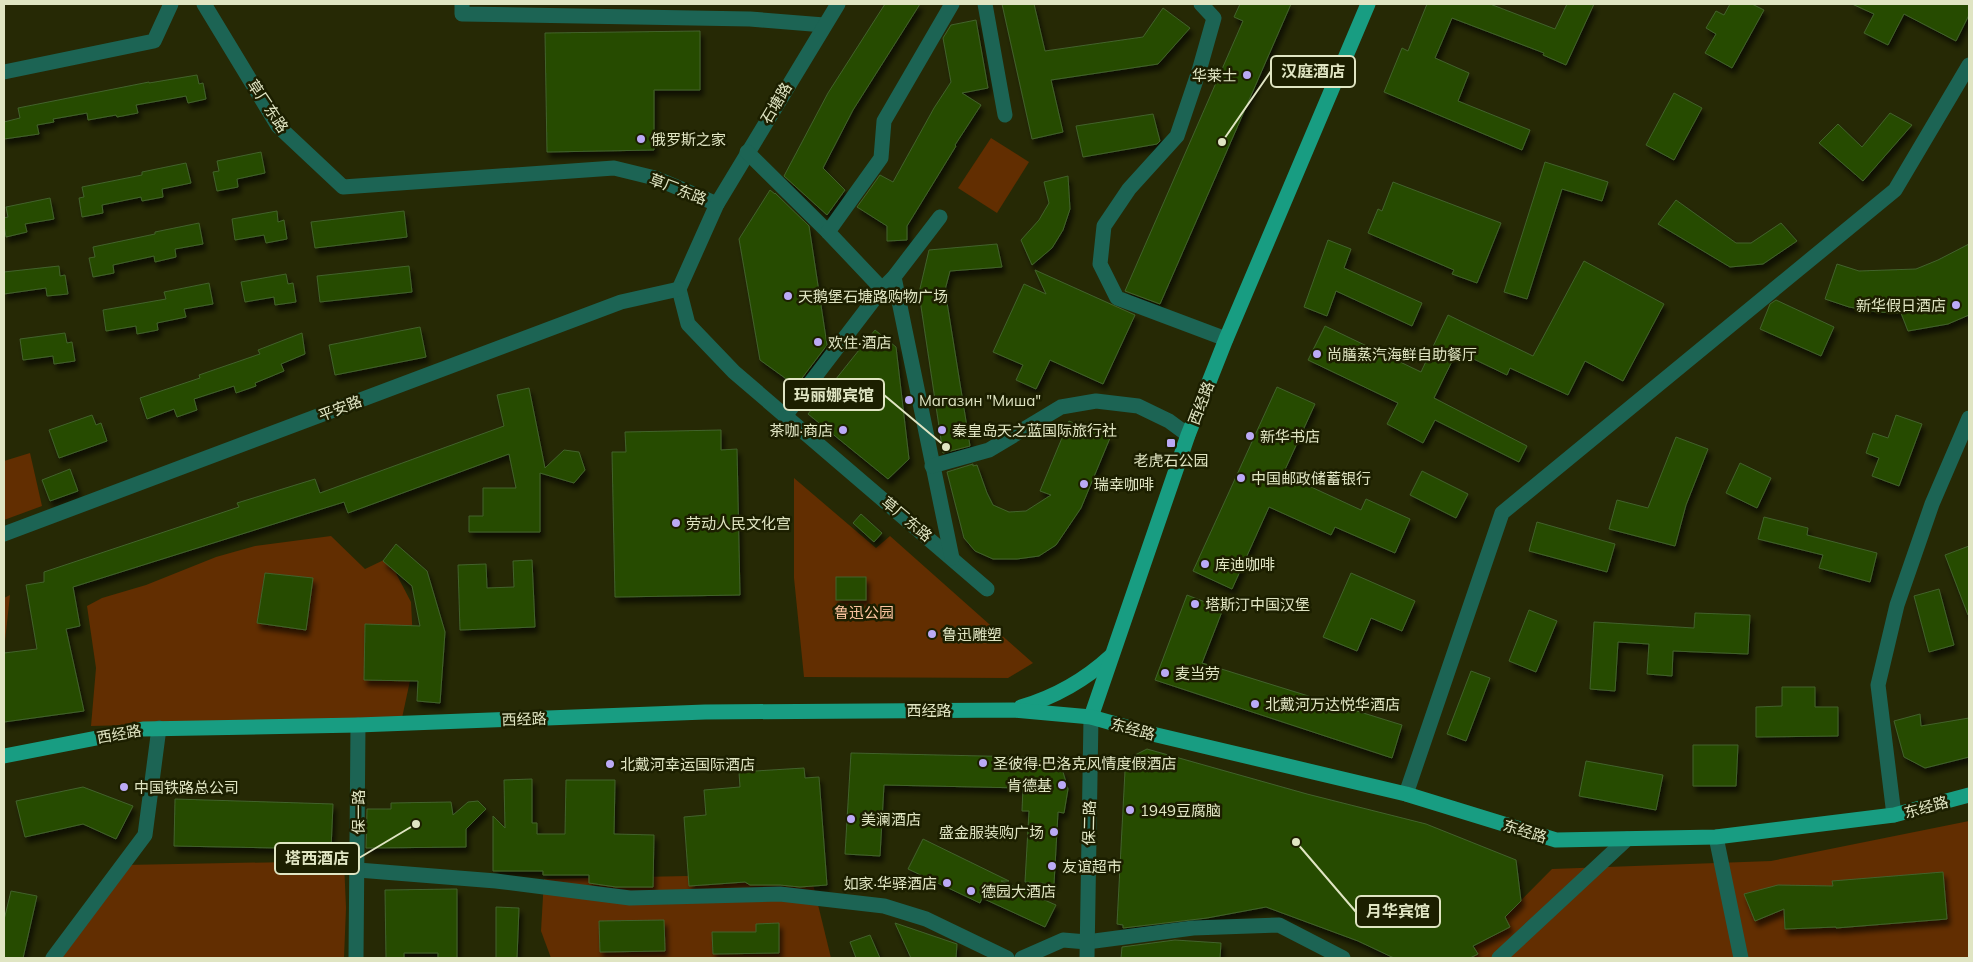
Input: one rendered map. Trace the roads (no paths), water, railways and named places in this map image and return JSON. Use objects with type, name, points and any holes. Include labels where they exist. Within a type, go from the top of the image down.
[{"type":"main road","name":"西经路","points":[[4,756],[144,729],[159,728],[358,725],[705,712],[1012,710],[1091,717],[1188,435],[1226,339],[1368,4]]},
{"type":"main road","points":[[1012,710],[1044,701],[1100,666],[1112,655]]},
{"type":"main road","name":"东经路","points":[[1091,717],[1144,732],[1406,794],[1556,840],[1716,837],[1894,815],[1969,796]]},
{"type":"street","points":[[4,72],[154,41],[171,4]]},
{"type":"street","name":"草厂东路","points":[[204,4],[278,126],[343,187],[614,168],[655,178],[717,204],[678,289],[688,324],[734,372],[987,588]]},
{"type":"street","points":[[462,4],[462,14],[750,19],[824,25]]},
{"type":"street","name":"石塘路","points":[[717,204],[838,4]]},
{"type":"street","points":[[828,232],[881,158],[884,121],[952,4]]},
{"type":"street","points":[[985,4],[1004,115]]},
{"type":"street","points":[[1200,4],[1214,18],[1199,71],[1176,136],[1130,189],[1104,226],[1100,264],[1117,298],[1226,339]]},
{"type":"street","points":[[1406,794],[1502,513],[1895,190],[1969,65]]},
{"type":"street","points":[[747,152],[828,232],[882,289]]},
{"type":"street","points":[[785,416],[882,289],[894,277],[940,217]]},
{"type":"street","points":[[894,277],[952,558]]},
{"type":"street","name":"平安路","points":[[4,534],[621,302],[678,289]]},
{"type":"street","points":[[932,466],[989,450],[1061,407],[1096,401],[1138,406],[1169,421],[1188,435]]},
{"type":"street","points":[[1894,815],[1878,685],[1897,605],[1932,504],[1969,418]]},
{"type":"street","name":"保二路","points":[[1087,958],[1091,717]]},
{"type":"street","name":"保一路","points":[[356,958],[358,725]]},
{"type":"street","points":[[54,958],[146,835],[159,728]]},
{"type":"street","points":[[1716,837],[1741,958]]},
{"type":"street","points":[[1499,958],[1627,839]]},
{"type":"street","points":[[358,870],[496,881],[630,898],[780,894],[884,906],[926,919],[1007,958]]},
{"type":"street","points":[[1022,958],[1063,940],[1088,942],[1193,928],[1279,925],[1343,958]]},
{"type":"place","name":"华莱士","points":[[1247,75]]},
{"type":"place","name":"俄罗斯之家","points":[[641,139]]},
{"type":"place","name":"汉庭酒店","points":[[1222,142]]},
{"type":"place","name":"天鹅堡石塘路购物广场","points":[[788,296]]},
{"type":"place","name":"新华假日酒店","points":[[1956,305]]},
{"type":"place","name":"欢住·酒店","points":[[818,342]]},
{"type":"place","name":"尚膳蒸汽海鲜自助餐厅","points":[[1317,354]]},
{"type":"place","name":"Магазин \"Миша\"","points":[[909,400]]},
{"type":"place","name":"茶咖·商店","points":[[843,430]]},
{"type":"place","name":"秦皇岛天之蓝国际旅行社","points":[[942,430]]},
{"type":"place","name":"新华书店","points":[[1250,436]]},
{"type":"place","name":"老虎石公园","points":[[1171,443]]},
{"type":"place","name":"玛丽娜宾馆","points":[[946,447]]},
{"type":"place","name":"中国邮政储蓄银行","points":[[1241,478]]},
{"type":"place","name":"瑞幸咖啡","points":[[1084,484]]},
{"type":"place","name":"劳动人民文化宫","points":[[676,523]]},
{"type":"place","name":"库迪咖啡","points":[[1205,564]]},
{"type":"place","name":"塔斯汀中国汉堡","points":[[1195,604]]},
{"type":"place","name":"鲁迅雕塑","points":[[932,634]]},
{"type":"place","name":"麦当劳","points":[[1165,673]]},
{"type":"place","name":"北戴河万达悦华酒店","points":[[1255,704]]},
{"type":"place","name":"圣彼得·巴洛克风情度假酒店","points":[[983,763]]},
{"type":"place","name":"北戴河幸运国际酒店","points":[[610,764]]},
{"type":"place","name":"肯德基","points":[[1062,785]]},
{"type":"place","name":"中国铁路总公司","points":[[124,787]]},
{"type":"place","name":"1949豆腐脑","points":[[1130,810]]},
{"type":"place","name":"美澜酒店","points":[[851,819]]},
{"type":"place","name":"塔西酒店","points":[[416,824]]},
{"type":"place","name":"盛金服装购广场","points":[[1054,832]]},
{"type":"place","name":"月华宾馆","points":[[1296,842]]},
{"type":"place","name":"友谊超市","points":[[1052,866]]},
{"type":"place","name":"如家·华驿酒店","points":[[947,883]]},
{"type":"place","name":"德园大酒店","points":[[971,891]]},
{"type":"park label","name":"鲁迅公园","points":[[864,612]]}]
